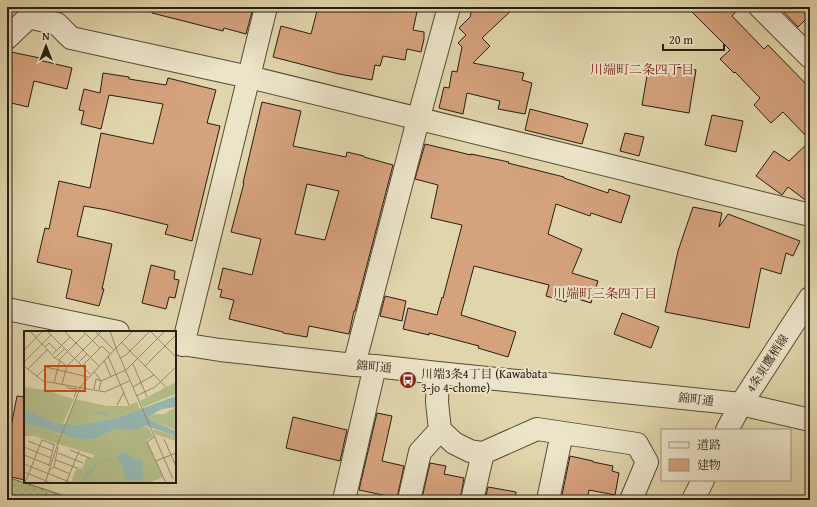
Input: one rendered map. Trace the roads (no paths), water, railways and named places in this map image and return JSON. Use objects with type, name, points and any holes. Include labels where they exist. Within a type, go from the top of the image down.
[{"type":"street","points":[[179,344],[266,7]]},
{"type":"street","points":[[344,500],[364,365],[418,120],[449,7]]},
{"type":"street","points":[[760,7],[810,57]]},
{"type":"street","points":[[7,38],[29,17],[57,24],[71,38],[249,77],[418,120],[810,215]]},
{"type":"street","name":"4条東鷹栖線","points":[[728,429],[741,404],[810,298]]},
{"type":"street","points":[[7,309],[113,331]]},
{"type":"street","name":"錦町通","points":[[179,344],[438,373],[741,404],[810,420]]},
{"type":"street","points":[[438,373],[437,402],[440,430],[454,443],[470,451],[483,453],[537,429],[636,444],[647,462],[631,500]]},
{"type":"street","points":[[409,500],[420,452],[440,430]]},
{"type":"street","points":[[548,500],[562,433]]},
{"type":"street","points":[[472,500],[483,453]]},
{"type":"street","points":[[693,500],[702,481]]},
{"type":"place","name":"川端3条4丁目 (Kawabata 3-jo 4-chome)","points":[[408,380]]},
{"type":"district","name":"川端町二条四丁目","points":[[642,69]]},
{"type":"district","name":"川端町三条四丁目","points":[[605,293]]}]
